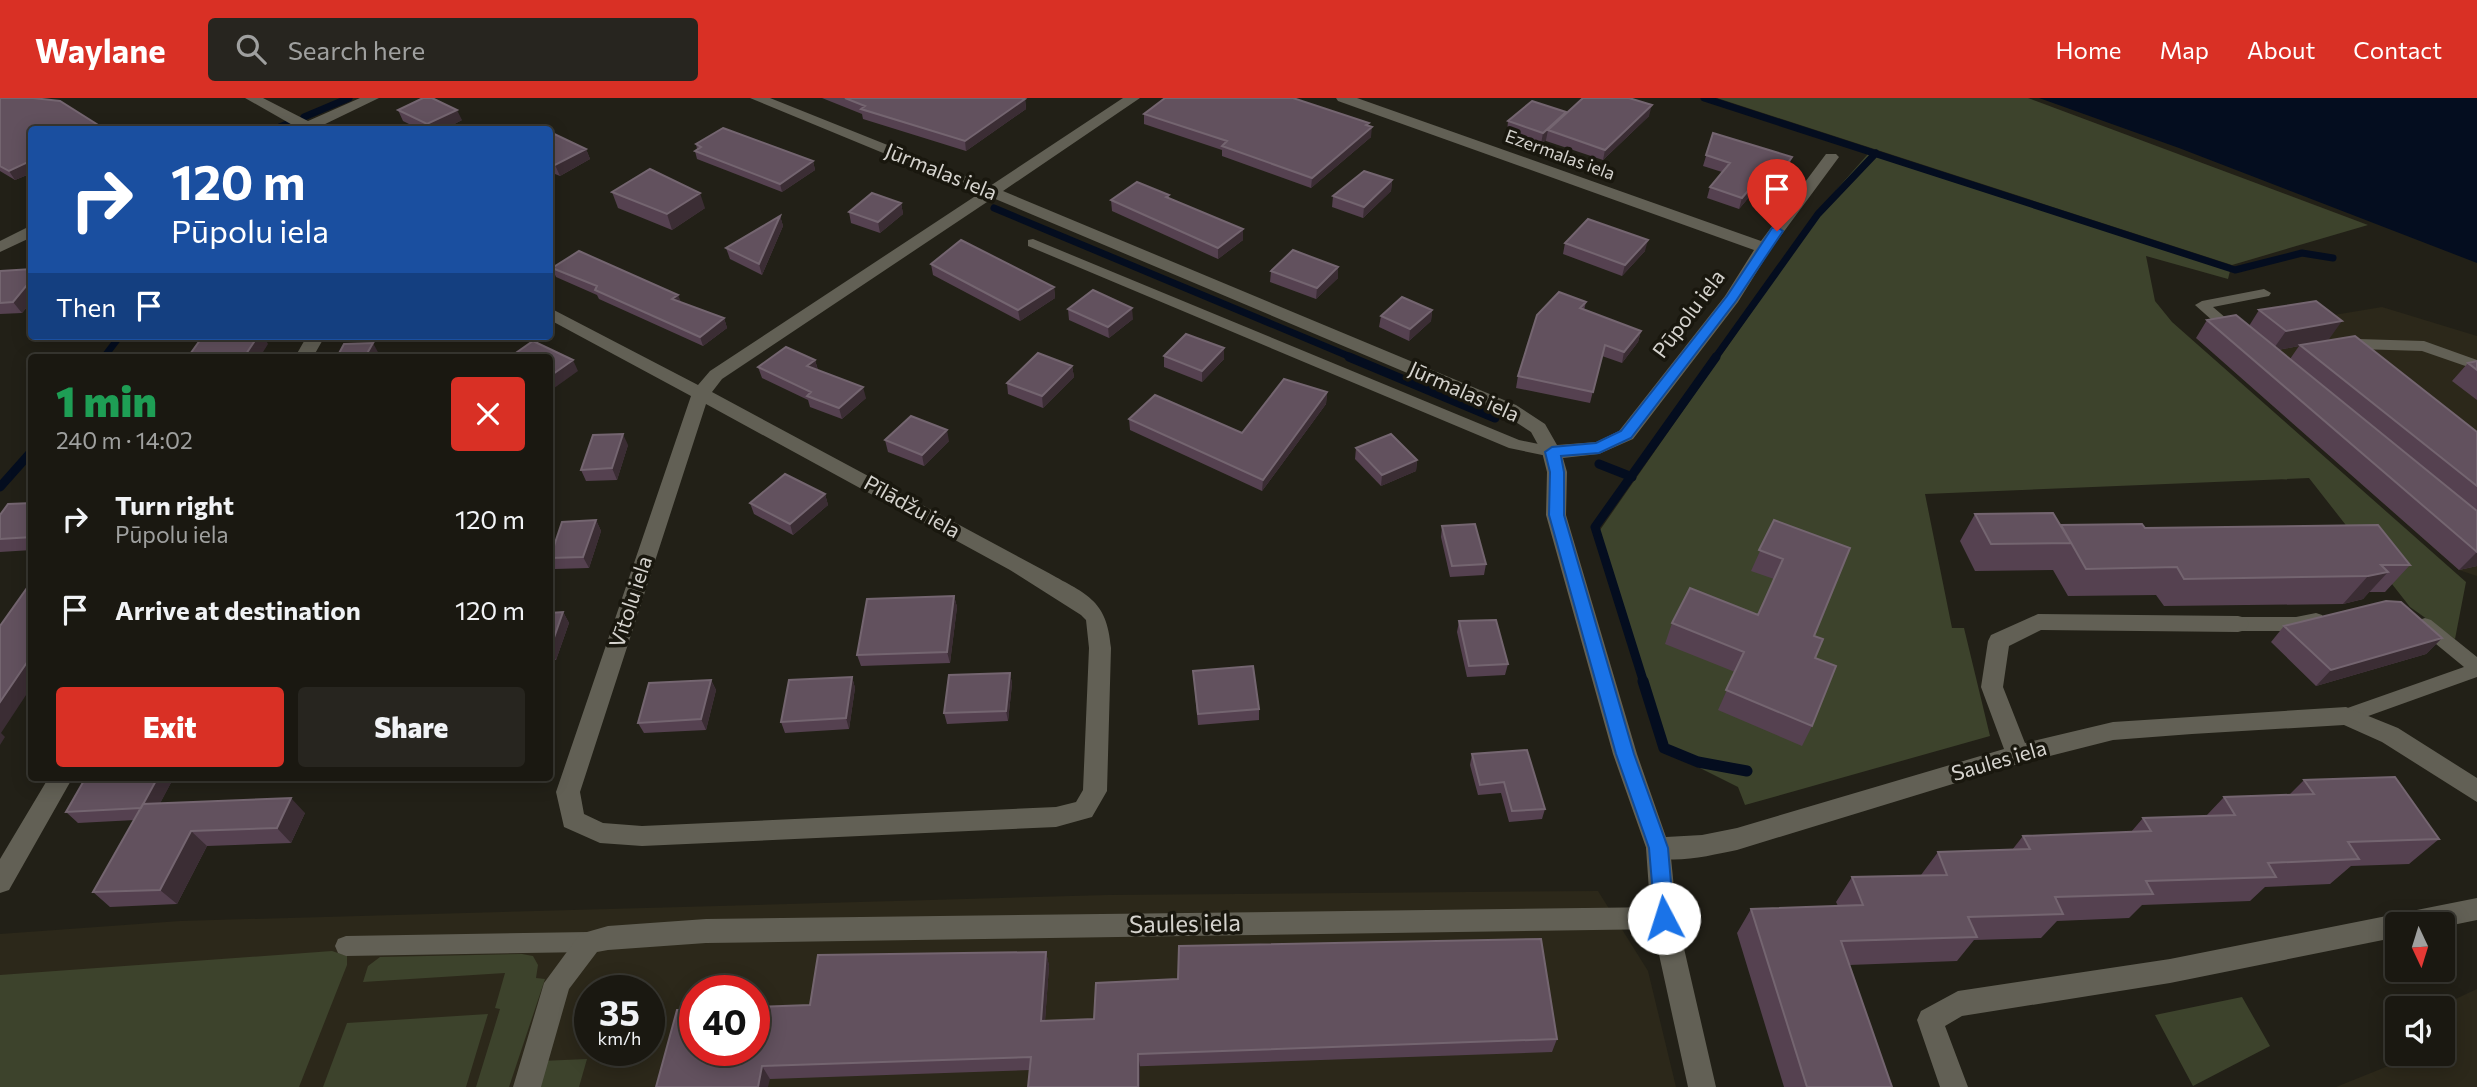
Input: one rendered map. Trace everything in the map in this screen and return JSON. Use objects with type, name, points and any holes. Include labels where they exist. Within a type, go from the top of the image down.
[{"type":"street","points":[[252,98],[303,126]]},
{"type":"street","points":[[314,126],[372,98]]},
{"type":"street","name":"Jūrmalas iela","points":[[757,98],[991,192],[1509,410],[1538,428],[1552,452],[1557,472],[1556,515],[1625,754],[1658,848],[1664,918],[1702,1087]]},
{"type":"street","name":"Vītolu iela","points":[[1084,810],[1056,817],[642,836],[600,832],[573,820],[568,792],[701,394],[716,375],[1133,98]]},
{"type":"street","name":"Ezermalas iela","points":[[1343,98],[1764,248]]},
{"type":"street","name":"Pūpolu iela","points":[[1552,452],[1599,448],[1626,435],[1732,298],[1764,248],[1831,157]]},
{"type":"street","points":[[0,247],[28,232]]},
{"type":"street","name":"Pīlādžu iela","points":[[553,315],[1028,570],[1088,607],[1097,618],[1100,648],[1095,791],[1084,810]]},
{"type":"street","points":[[2018,754],[1992,687],[1999,641],[2038,622],[2238,624]]},
{"type":"street","points":[[2346,716],[2390,735],[2456,775],[2477,792]]},
{"type":"street","name":"Saules iela","points":[[1658,848],[1702,846],[1737,839],[2018,754],[2113,731],[2346,716]]},
{"type":"street","points":[[0,882],[59,781]]},
{"type":"street","points":[[2455,914],[2477,909]]},
{"type":"street","name":"Saules iela","points":[[589,942],[608,938],[706,931],[1664,918]]},
{"type":"street","points":[[1954,1087],[1930,1020],[1958,1004],[2170,971],[2385,928]]},
{"type":"street","points":[[527,1087],[557,983],[589,942]]},
{"type":"lane","points":[[1033,243],[1515,444],[1552,452]]},
{"type":"lane","points":[[2244,342],[2202,305],[2264,293]]},
{"type":"lane","points":[[2332,349],[2358,344],[2424,346],[2477,365]]},
{"type":"lane","points":[[2358,344],[2380,360]]},
{"type":"lane","points":[[2409,612],[2477,668]]},
{"type":"lane","points":[[2238,624],[2295,624],[2333,616]]},
{"type":"lane","points":[[2346,716],[2477,668]]},
{"type":"lane","points":[[346,946],[589,942]]},
{"type":"shaded area","points":[[2382,307],[2477,336],[2477,576],[2459,570],[2196,338]]},
{"type":"shaded area","points":[[1598,891],[1648,971],[1676,1087],[0,1087],[0,934],[180,921],[1108,895]]},
{"type":"shaded area","points":[[2477,989],[2477,1087],[2336,1087],[2388,1066],[2455,1066],[2455,999]]},
{"type":"green space","points":[[1717,98],[2028,98],[2368,225],[2232,265]]},
{"type":"green space","points":[[1868,154],[2230,271],[2228,279],[2146,256],[2155,301],[2172,322],[2466,582],[2455,639],[2410,607],[2309,478],[1925,494],[1952,628],[1964,628],[1990,736],[1745,805],[1738,787],[1672,754],[1657,740],[1600,530],[1837,189]]},
{"type":"green space","points":[[332,951],[347,956],[347,965],[299,1087],[0,1087],[0,975]]},
{"type":"green space","points":[[533,956],[538,965],[536,978],[545,979],[509,1087],[476,1087],[500,1009],[495,1008],[505,973],[363,982],[368,966],[380,957]]},
{"type":"green space","points":[[2242,997],[2270,1046],[2193,1086],[2155,1015]]},
{"type":"green space","points":[[488,1014],[466,1087],[323,1087],[347,1023]]},
{"type":"green space","points":[[574,1060],[574,1066],[585,1066],[579,1087],[534,1087],[541,1061]]},
{"type":"water","points":[[2039,98],[2477,98],[2477,263],[2179,148]]},
{"type":"building","points":[[0,98],[60,101],[100,126],[28,126],[28,162],[9,171],[0,166]]},
{"type":"building","points":[[423,98],[432,98],[457,110],[427,124],[398,110]]},
{"type":"building","points":[[845,98],[1025,99],[965,141],[861,109],[865,106]]},
{"type":"building","points":[[1165,98],[1293,98],[1369,123],[1366,125],[1372,127],[1312,178],[1222,146],[1227,141],[1144,114]]},
{"type":"building","points":[[1583,98],[1629,98],[1652,105],[1605,150],[1548,130]]},
{"type":"building","points":[[1532,101],[1566,112],[1543,133],[1508,121]]},
{"type":"building","points":[[723,128],[813,161],[780,184],[695,151],[701,147],[696,144]]},
{"type":"building","points":[[553,133],[586,149],[555,165]]},
{"type":"building","points":[[1713,133],[1792,157],[1777,178],[1763,173],[1742,198],[1710,187],[1730,163],[1706,155]]},
{"type":"building","points":[[650,169],[700,193],[667,214],[612,192]]},
{"type":"building","points":[[1364,171],[1392,180],[1364,207],[1333,196]]},
{"type":"building","points":[[1137,182],[1243,229],[1218,248],[1111,200]]},
{"type":"building","points":[[872,193],[901,203],[878,222],[849,212]]},
{"type":"building","points":[[780,216],[759,264],[726,248]]},
{"type":"building","points":[[1588,219],[1648,240],[1625,265],[1565,243]]},
{"type":"building","points":[[961,240],[1054,287],[1018,310],[931,264]]},
{"type":"building","points":[[1293,250],[1338,267],[1317,288],[1271,271]]},
{"type":"building","points":[[579,251],[678,295],[672,299],[724,318],[700,337],[595,290],[597,286],[553,267]]},
{"type":"building","points":[[28,269],[28,284],[13,302],[0,303],[0,271]]},
{"type":"building","points":[[1093,290],[1132,308],[1108,327],[1068,309]]},
{"type":"building","points":[[1559,292],[1586,302],[1580,308],[1641,331],[1624,352],[1605,345],[1593,392],[1518,376],[1537,315]]},
{"type":"building","points":[[1402,297],[1432,310],[1410,329],[1381,316]]},
{"type":"building","points":[[2316,301],[2342,321],[2286,331],[2259,310]]},
{"type":"building","points":[[2236,315],[2477,511],[2477,552],[2207,320]]},
{"type":"building","points":[[1186,334],[1224,348],[1202,371],[1164,356]]},
{"type":"building","points":[[2355,336],[2477,432],[2477,486],[2300,345]]},
{"type":"building","points":[[200,340],[255,340],[246,354],[190,354]]},
{"type":"building","points":[[533,341],[573,360],[553,374],[553,354],[514,354]]},
{"type":"building","points":[[373,343],[367,354],[339,354],[344,344]]},
{"type":"building","points":[[786,347],[815,360],[807,366],[863,387],[839,408],[807,396],[811,392],[758,367]]},
{"type":"building","points":[[1038,353],[1072,366],[1042,396],[1007,383]]},
{"type":"building","points":[[2477,361],[2477,370],[2468,363]]},
{"type":"building","points":[[1284,379],[1327,392],[1263,480],[1129,419],[1155,395],[1242,433]]},
{"type":"building","points":[[911,416],[947,430],[922,455],[885,440]]},
{"type":"building","points":[[623,434],[612,468],[581,470],[593,435]]},
{"type":"building","points":[[1391,434],[1417,460],[1382,475],[1356,448]]},
{"type":"building","points":[[785,474],[825,494],[790,524],[750,503]]},
{"type":"building","points":[[28,503],[28,537],[0,539],[0,515],[8,504]]},
{"type":"building","points":[[2053,513],[2071,543],[1991,544],[1975,514]]},
{"type":"building","points":[[596,520],[583,557],[553,558],[553,549],[562,522]]},
{"type":"building","points":[[1774,520],[1850,548],[1814,636],[1823,639],[1815,658],[1836,666],[1812,726],[1726,690],[1744,652],[1672,623],[1690,588],[1758,615],[1783,559],[1759,550]]},
{"type":"building","points":[[1475,524],[1486,564],[1452,566],[1442,526]]},
{"type":"building","points":[[2142,524],[2145,528],[2378,525],[2410,565],[2381,565],[2388,572],[2368,576],[2184,579],[2177,567],[2086,569],[2061,525]]},
{"type":"building","points":[[28,587],[28,661],[0,702],[0,626]]},
{"type":"building","points":[[954,596],[947,652],[857,655],[867,599]]},
{"type":"building","points":[[2386,601],[2401,602],[2442,638],[2331,670],[2284,626]]},
{"type":"building","points":[[563,612],[553,640],[553,613]]},
{"type":"building","points":[[1496,620],[1508,664],[1469,666],[1459,621]]},
{"type":"building","points":[[1253,666],[1259,709],[1198,714],[1193,671]]},
{"type":"building","points":[[1010,673],[1006,711],[944,713],[949,675]]},
{"type":"building","points":[[852,677],[846,718],[781,722],[789,680]]},
{"type":"building","points":[[711,680],[701,719],[638,723],[649,683]]},
{"type":"building","points":[[1527,750],[1545,809],[1512,811],[1504,782],[1480,785],[1472,754]]},
{"type":"building","points":[[2395,777],[2439,839],[2348,842],[2359,859],[2268,863],[2276,877],[2146,881],[2153,894],[2055,897],[2063,914],[1968,917],[1977,937],[1841,941],[1892,1087],[1807,1087],[1751,909],[1863,905],[1852,877],[1947,875],[1938,852],[2030,849],[2023,836],[2151,831],[2143,818],[2235,815],[2224,797],[2314,794],[2304,780]]},
{"type":"building","points":[[84,781],[156,781],[141,808],[66,812]]},
{"type":"building","points":[[291,798],[277,828],[191,831],[160,890],[93,892],[143,804]]},
{"type":"building","points":[[1541,939],[1557,1039],[1138,1054],[1138,1087],[1028,1087],[1031,1057],[770,1066],[770,1006],[810,1005],[818,955],[1046,952],[1041,1021],[1094,1019],[1096,983],[1178,979],[1179,946]]},
{"type":"building","points":[[677,1010],[679,1066],[762,1066],[758,1087],[656,1087],[662,1066],[665,1066],[665,1054]]},
{"type":"waterway","points":[[304,117],[349,98]]},
{"type":"waterway","points":[[1704,98],[1875,154]]},
{"type":"waterway","points":[[282,126],[287,124]]},
{"type":"waterway","points":[[1715,358],[1818,214],[1875,154]]},
{"type":"waterway","points":[[1875,154],[2235,270],[2302,253],[2333,258]]},
{"type":"waterway","points":[[994,208],[1353,358]]},
{"type":"waterway","points":[[106,354],[117,340]]},
{"type":"waterway","points":[[1349,357],[1495,418]]},
{"type":"waterway","points":[[1631,477],[1716,357]]},
{"type":"waterway","points":[[0,487],[28,456]]},
{"type":"waterway","points":[[1599,464],[1631,477]]},
{"type":"waterway","points":[[1631,477],[1595,527],[1644,683]]},
{"type":"waterway","points":[[1643,681],[1664,748],[1698,762],[1747,771]]},
{"type":"route","points":[[1664,918],[1658,848],[1625,754],[1556,515],[1557,472],[1552,452],[1599,448],[1626,435],[1732,298],[1777,231]]}]
